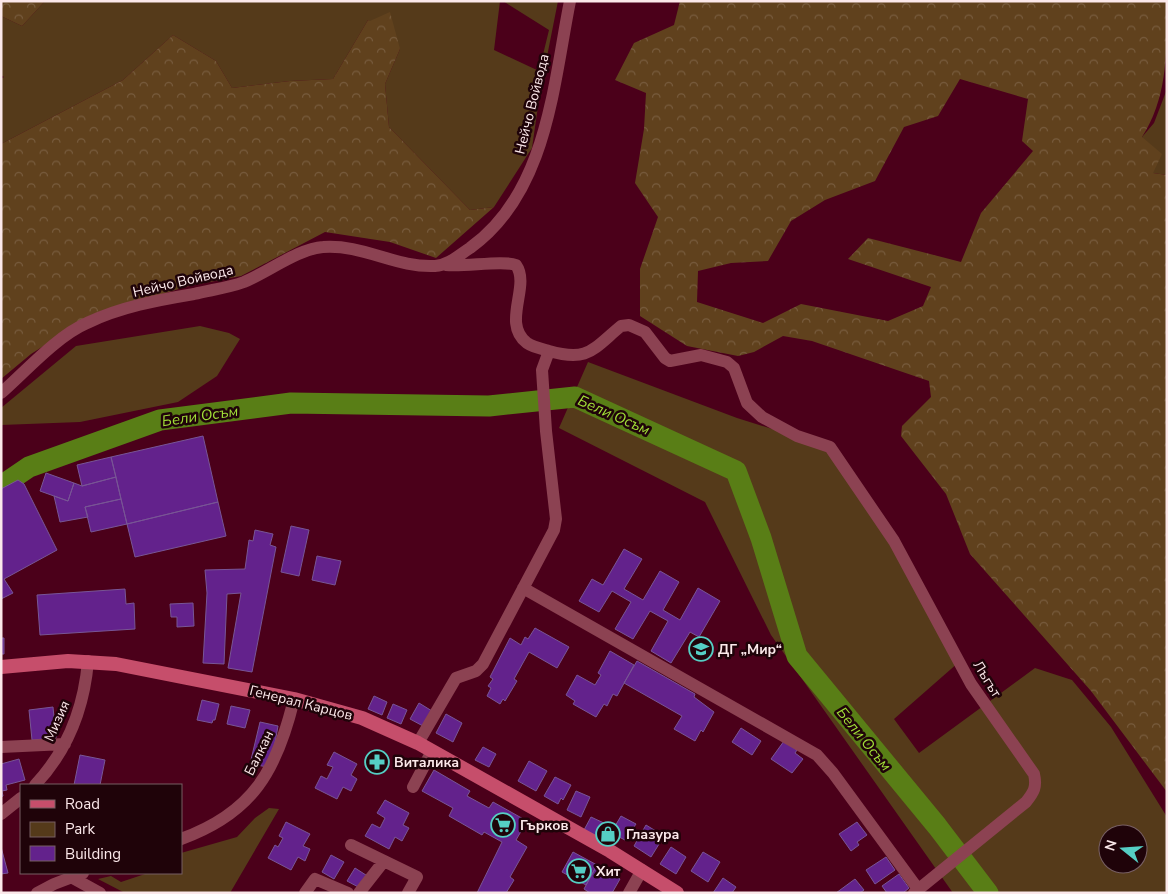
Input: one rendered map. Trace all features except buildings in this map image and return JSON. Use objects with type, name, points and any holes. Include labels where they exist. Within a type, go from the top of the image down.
[{"type":"main road","name":"Генерал Карцов","points":[[1,667],[88,661],[116,664],[294,699],[362,718],[418,743],[642,870],[677,893]]},
{"type":"street","name":"Нейчо Войвода","points":[[1,393],[66,336],[86,323],[156,301],[243,283],[320,247],[358,248],[408,264],[446,265],[478,242],[502,217],[521,191],[539,149],[570,1]]},
{"type":"street","points":[[418,743],[456,678],[476,671],[483,664],[554,530],[556,519],[542,370],[549,351],[528,344],[520,336],[517,302],[522,277],[516,265],[503,262],[463,267],[446,265]]},
{"type":"street","name":"Лъгът","points":[[549,351],[570,357],[582,355],[593,350],[621,326],[637,327],[646,332],[658,350],[670,361],[701,355],[727,362],[734,368],[747,403],[762,417],[797,436],[830,447],[894,541],[971,684],[1034,774],[1037,785],[1034,793],[1026,802],[916,891]]},
{"type":"street","points":[[524,588],[817,756],[833,773],[916,891]]},
{"type":"street","name":"Мизия","points":[[36,784],[65,744],[81,706],[88,661]]},
{"type":"street","name":"Балкан","points":[[182,839],[221,820],[243,804],[258,789],[280,750],[294,699]]},
{"type":"street","points":[[1,747],[65,744]]},
{"type":"street","points":[[413,787],[432,751]]},
{"type":"street","points":[[1,814],[20,799]]},
{"type":"street","points":[[351,845],[417,877],[408,893]]},
{"type":"street","points":[[359,893],[384,861]]},
{"type":"street","points":[[629,893],[642,870]]},
{"type":"street","points":[[37,893],[77,875],[100,893]]},
{"type":"street","points":[[305,893],[314,878],[348,893]]},
{"type":"green space","points":[[1,1],[45,1],[22,26],[1,16]]},
{"type":"green space","points":[[45,1],[500,1],[494,50],[539,71],[549,30],[503,1],[558,1],[540,92],[532,148],[494,207],[470,210],[389,127],[385,84],[400,49],[368,20],[333,79],[290,81],[232,88],[216,61],[173,35],[123,80],[1,144],[1,79],[4,77],[1,75],[1,16],[22,26]]},
{"type":"green space","points":[[680,1],[1167,1],[1166,55],[1161,89],[1151,122],[1142,137],[1162,154],[1153,173],[1167,175],[1167,792],[1091,691],[970,554],[946,494],[901,436],[902,426],[931,397],[929,381],[812,341],[783,336],[754,352],[738,356],[687,346],[640,316],[640,269],[658,217],[635,183],[644,129],[646,93],[615,80],[634,43],[674,25]],"holes":[[[960,79],[1028,99],[1022,141],[1033,151],[981,213],[961,262],[868,238],[848,259],[931,287],[923,306],[888,321],[801,304],[763,323],[697,302],[698,271],[731,263],[768,261],[791,221],[825,200],[875,181],[904,127],[938,116]]]},
{"type":"green space","points":[[390,12],[400,49],[385,84],[389,127],[470,210],[494,207],[436,258],[390,242],[325,232],[241,276],[189,286],[92,315],[31,354],[1,379],[1,144],[123,80],[173,35],[216,61],[232,88],[290,81],[333,79],[368,20],[370,21]]},
{"type":"green space","points":[[1167,89],[1167,175],[1153,173],[1142,137],[1154,123]]},
{"type":"green space","points":[[200,326],[229,333],[240,339],[217,376],[178,402],[80,422],[1,425],[1,408],[76,346]]},
{"type":"green space","points":[[588,362],[737,418],[830,447],[894,541],[959,662],[894,719],[919,753],[1035,668],[1072,680],[1111,727],[1167,817],[1167,893],[953,893],[771,635],[705,502],[559,428]]},
{"type":"green space","points":[[269,808],[279,809],[230,893],[125,893],[98,879],[111,876],[121,882],[145,874],[182,874],[182,853],[237,837],[255,818]]},
{"type":"waterway","name":"Бели Осъм","points":[[1,486],[29,467],[160,420],[291,403],[489,406],[575,397],[736,471],[761,538],[797,656],[937,826],[988,893]]},
{"type":"place","name":"ДГ „Мир“","points":[[701,649]]},
{"type":"place","name":"Виталика","points":[[377,762]]},
{"type":"place","name":"Гърков","points":[[503,825]]},
{"type":"place","name":"Глазура","points":[[608,834]]},
{"type":"place","name":"Хит","points":[[579,871]]}]
